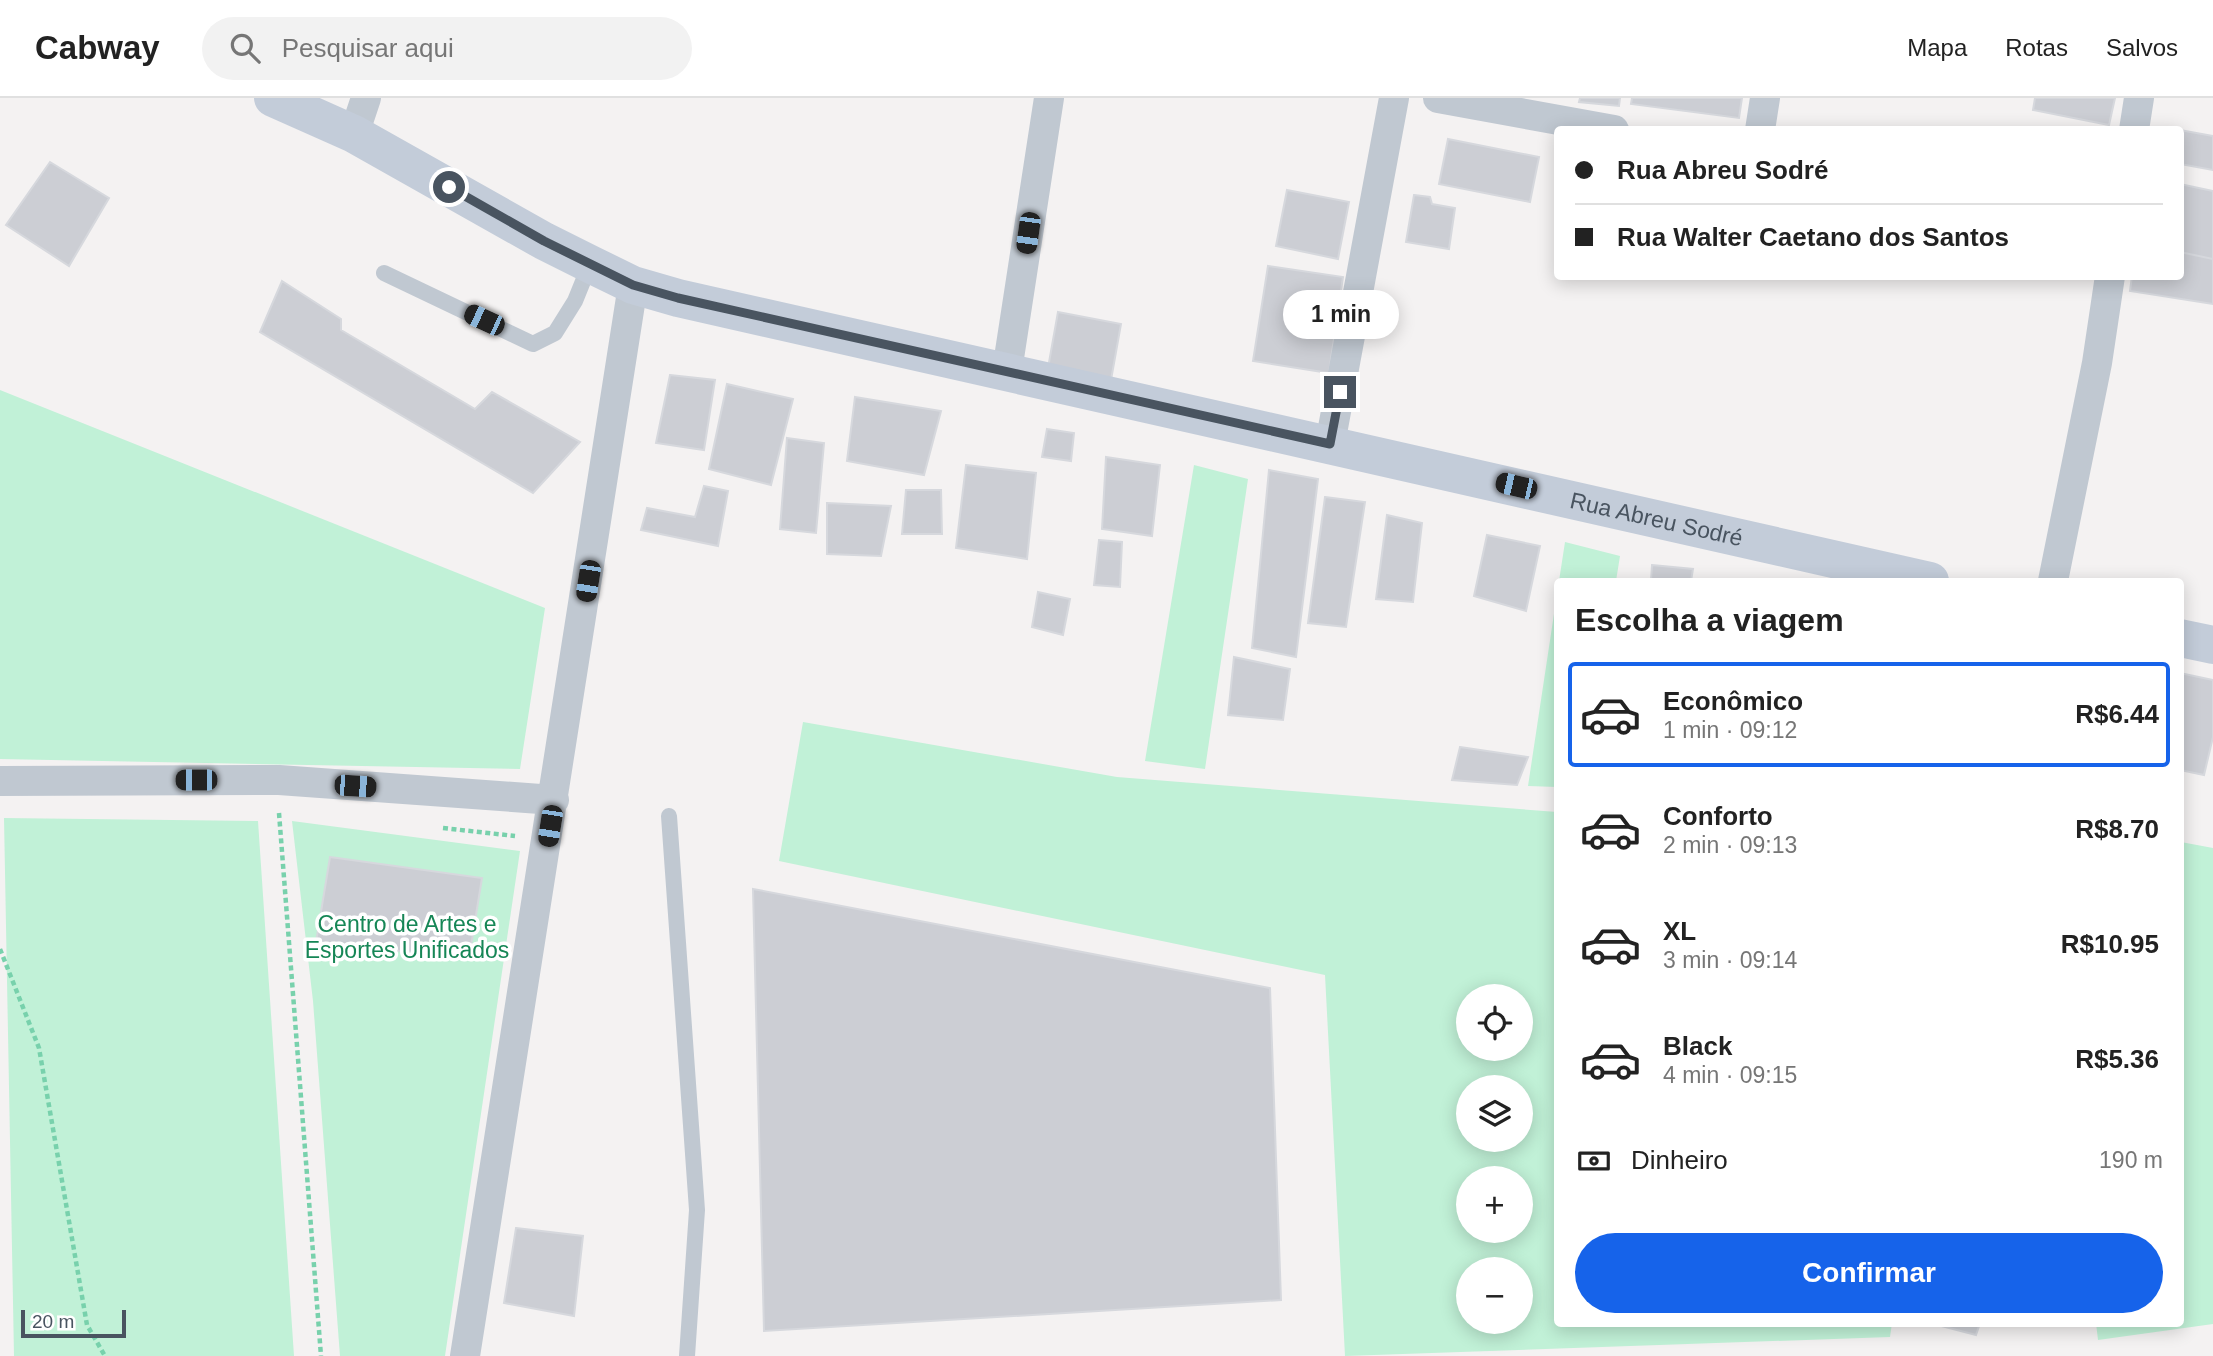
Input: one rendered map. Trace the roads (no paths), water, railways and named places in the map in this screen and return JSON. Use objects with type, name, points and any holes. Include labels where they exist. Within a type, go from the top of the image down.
[{"type":"main road","name":"Rua Abreu Sodré","points":[[273,98],[354,134],[544,241],[633,285],[678,298],[1917,578]]},
{"type":"main road","points":[[2184,639],[2213,645]]},
{"type":"street","points":[[354,134],[366,98]]},
{"type":"street","points":[[1007,371],[1049,98]]},
{"type":"street","points":[[1330,444],[1394,98]]},
{"type":"street","points":[[1438,98],[1592,126]]},
{"type":"street","points":[[1761,126],[1765,98]]},
{"type":"street","points":[[2135,126],[2139,98]]},
{"type":"street","points":[[2054,578],[2096,363],[2109,280]]},
{"type":"street","points":[[465,1356],[633,285]]},
{"type":"street","points":[[0,781],[279,780],[554,800]]},
{"type":"lane","points":[[384,273],[533,344],[555,333],[575,302],[590,264]]},
{"type":"lane","points":[[669,816],[694,1132],[697,1210],[687,1356]]},
{"type":"park label","name":"Centro de Artes e Esportes Unificados","points":[[407,937]]}]
